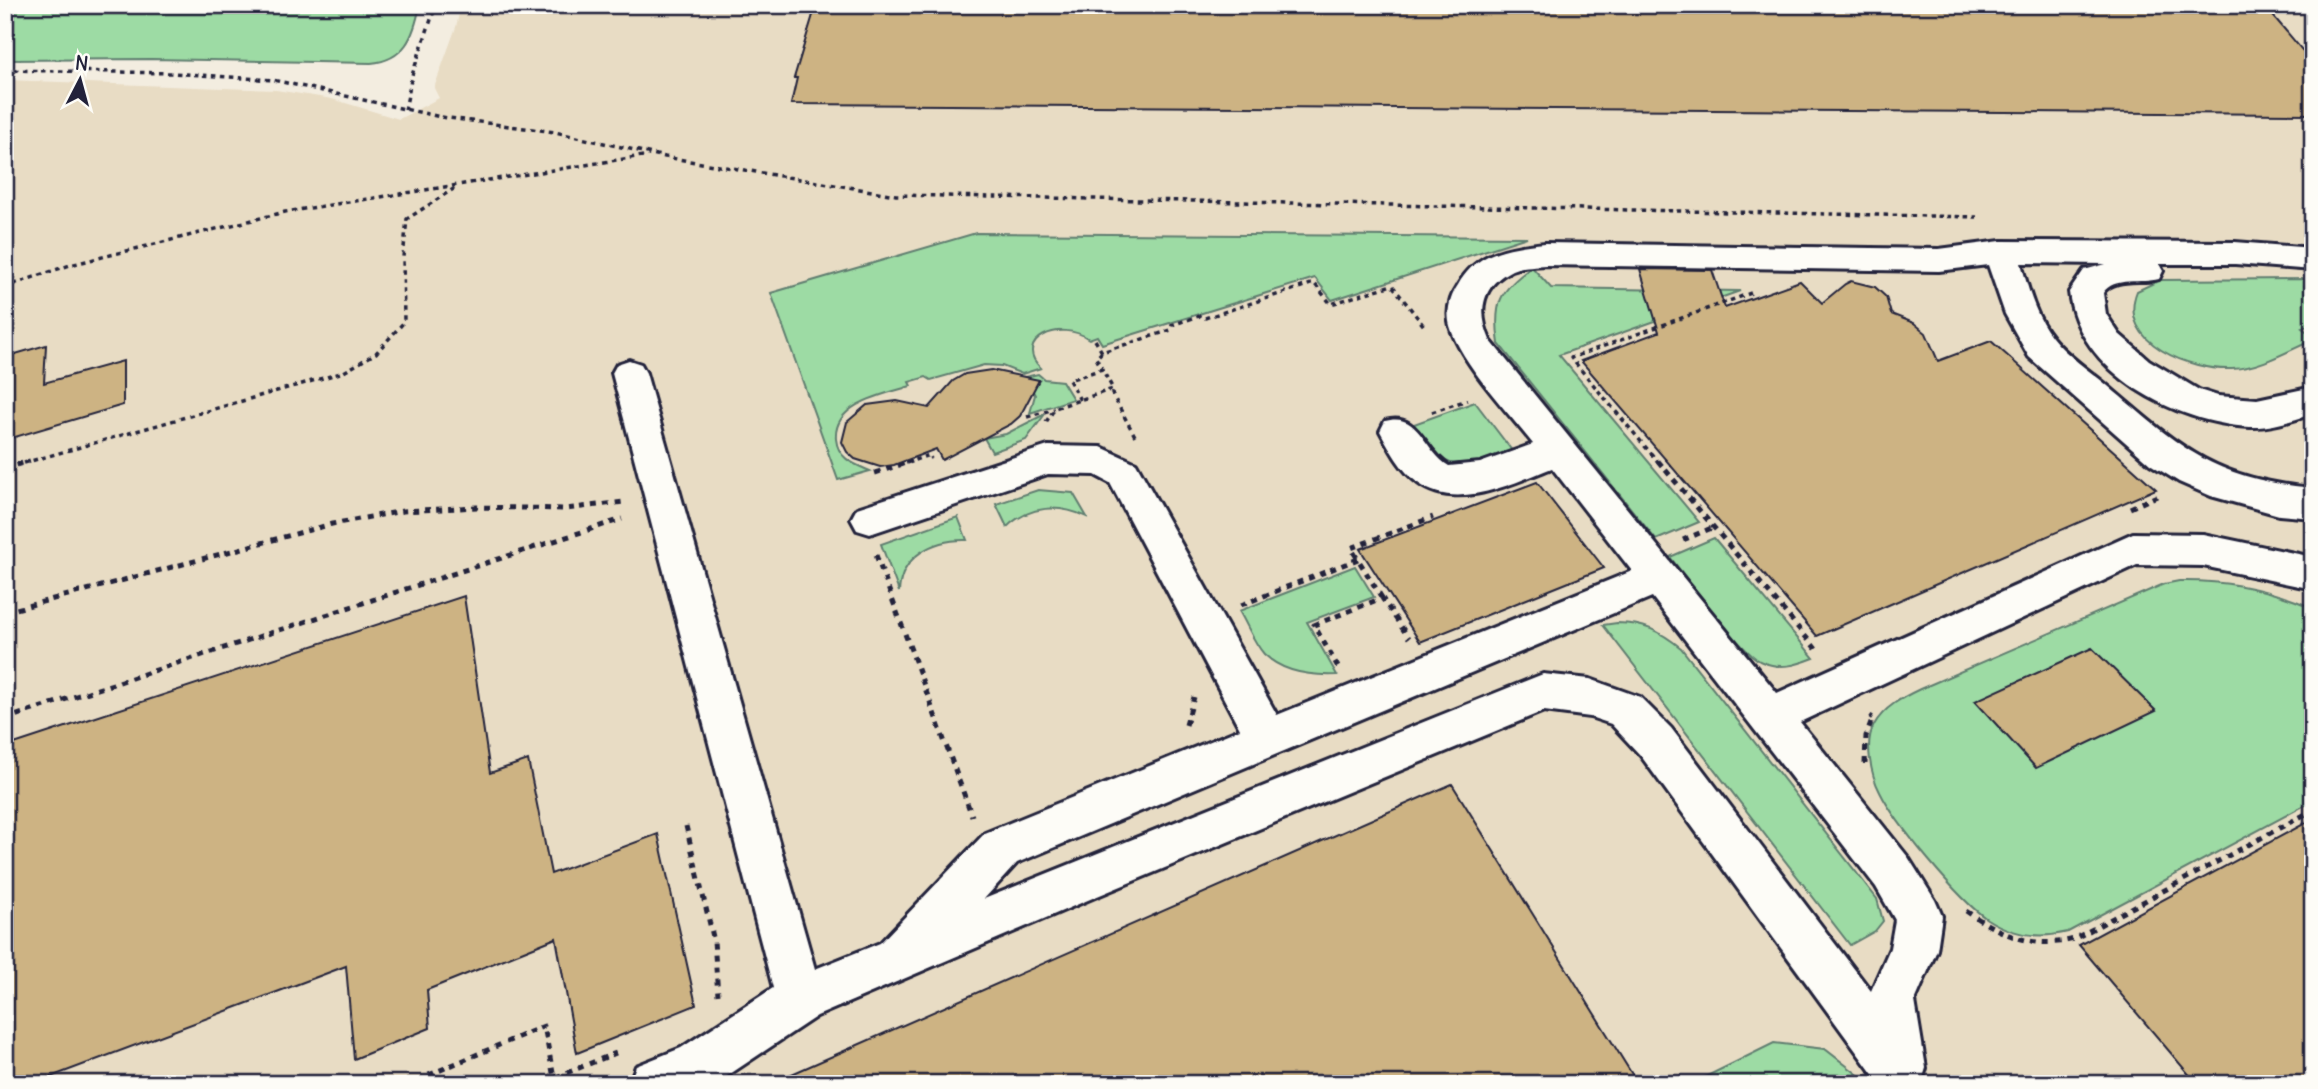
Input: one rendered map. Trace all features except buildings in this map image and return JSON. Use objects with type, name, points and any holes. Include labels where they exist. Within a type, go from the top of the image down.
[{"type":"lane","points":[[1906,1077],[1891,1001],[1913,950],[1919,916],[1892,872],[1770,716],[1665,561],[1558,450],[1476,346],[1466,324],[1466,299],[1478,278],[1505,259],[1545,254],[1938,260],[2001,251],[2235,253],[2299,259]]},
{"type":"lane","points":[[2001,251],[2027,328],[2041,348],[2163,454],[2192,472],[2224,486],[2279,500],[2313,503]]},
{"type":"lane","points":[[2299,259],[2230,270],[2120,271],[2096,278],[2086,292],[2090,314],[2101,333],[2121,355],[2150,380],[2201,405],[2251,413],[2281,411],[2313,400]]},
{"type":"lane","points":[[629,373],[800,999]]},
{"type":"lane","points":[[1398,432],[1421,466],[1439,479],[1467,481],[1558,450]]},
{"type":"lane","points":[[871,532],[1048,460],[1101,461],[1123,473],[1267,738]]},
{"type":"lane","points":[[1770,716],[2133,549],[2203,551],[2313,573]]},
{"type":"lane","points":[[896,960],[1001,848],[1267,738],[1665,561]]},
{"type":"lane","points":[[654,1084],[698,1066],[800,999],[1079,881],[1543,692],[1590,698],[1625,710],[1656,742],[1906,1077]]},
{"type":"path","points":[[405,110],[412,75],[436,5]]},
{"type":"path","points":[[5,70],[172,73],[273,80],[440,117],[555,132],[653,155],[896,195],[1983,217]]},
{"type":"path","points":[[5,287],[71,265],[285,212],[653,155]]},
{"type":"path","points":[[5,468],[344,373],[376,354],[404,322],[403,257],[407,219],[461,183]]},
{"type":"path","points":[[1760,290],[1570,358],[1843,682],[1875,716],[1866,736],[1866,766]]},
{"type":"path","points":[[1102,352],[1098,353],[1097,358],[1113,388]]},
{"type":"path","points":[[1080,400],[1069,380],[1102,369]]},
{"type":"path","points":[[1027,417],[1055,408]]},
{"type":"path","points":[[2119,513],[2169,490]]},
{"type":"path","points":[[5,612],[332,524],[403,511],[477,507],[566,509],[662,496]]},
{"type":"path","points":[[1410,640],[1352,548],[1440,515]]},
{"type":"path","points":[[5,719],[622,519]]},
{"type":"path","points":[[1665,561],[1714,527]]},
{"type":"path","points":[[871,532],[976,826]]},
{"type":"path","points":[[1230,609],[1358,559]]},
{"type":"path","points":[[1339,669],[1314,625],[1382,598]]},
{"type":"path","points":[[1816,648],[1828,643]]},
{"type":"path","points":[[1184,729],[1189,722],[1194,698],[1192,689]]},
{"type":"path","points":[[1959,904],[1982,923],[2016,939],[2036,944],[2058,944],[2074,939],[2313,810]]},
{"type":"path","points":[[686,826],[714,941],[719,994],[713,1002]]},
{"type":"path","points":[[424,1084],[424,1077],[544,1026],[554,1078],[627,1048]]},
{"type":"shaded area","points":[[461,5],[2313,5],[2313,1084],[5,1084],[5,80],[276,90],[332,99],[399,119],[439,98],[434,88]]},
{"type":"green space","points":[[5,5],[420,5],[415,27],[400,52],[383,61],[371,63],[151,59],[5,60]]},
{"type":"green space","points":[[976,233],[1527,237],[1332,300],[1315,278],[1102,344],[1097,336],[1089,339],[1077,333],[1053,332],[1036,341],[1032,349],[1041,368],[1022,374],[1002,366],[984,365],[931,380],[926,377],[909,382],[911,386],[863,402],[843,417],[837,427],[837,446],[848,460],[870,471],[838,480],[771,293]]},
{"type":"green space","points":[[1532,267],[1551,288],[1740,291],[1559,355],[1699,522],[1656,540],[1499,344],[1497,318],[1501,299],[1512,283]]},
{"type":"green space","points":[[2313,279],[2313,286],[2305,286],[2313,298],[2313,323],[2302,328],[2313,336],[2313,340],[2274,358],[2242,368],[2197,365],[2162,350],[2147,339],[2137,325],[2133,309],[2137,291],[2160,280]]},
{"type":"green space","points":[[1038,374],[1044,379],[1062,381],[1073,399],[1030,413],[1035,395],[1025,377]]},
{"type":"green space","points":[[1475,402],[1513,452],[1479,463],[1455,465],[1436,453],[1414,424]]},
{"type":"green space","points":[[1045,414],[1026,440],[992,452],[984,438],[1006,434]]},
{"type":"green space","points":[[1038,490],[1073,493],[1087,517],[1066,510],[1045,509],[1025,514],[1007,527],[996,504]]},
{"type":"green space","points":[[958,517],[967,540],[942,543],[921,552],[912,559],[906,569],[899,592],[881,544]]},
{"type":"green space","points":[[1714,538],[1814,658],[1788,666],[1776,666],[1753,656],[1715,614],[1670,557]]},
{"type":"green space","points":[[1355,566],[1374,597],[1307,622],[1337,675],[1298,672],[1280,665],[1264,654],[1239,611]]},
{"type":"green space","points":[[2179,581],[2248,587],[2313,608],[2313,801],[2068,932],[2026,934],[2006,929],[1987,919],[1945,879],[1888,806],[1877,785],[1870,759],[1869,741],[1874,725],[1888,708],[1920,689],[2164,584]]},
{"type":"green space","points":[[1617,623],[1651,629],[1681,648],[1877,899],[1883,921],[1875,931],[1850,945],[1603,625]]},
{"type":"green space","points":[[1774,1043],[1825,1049],[1870,1084],[1691,1084]]}]
